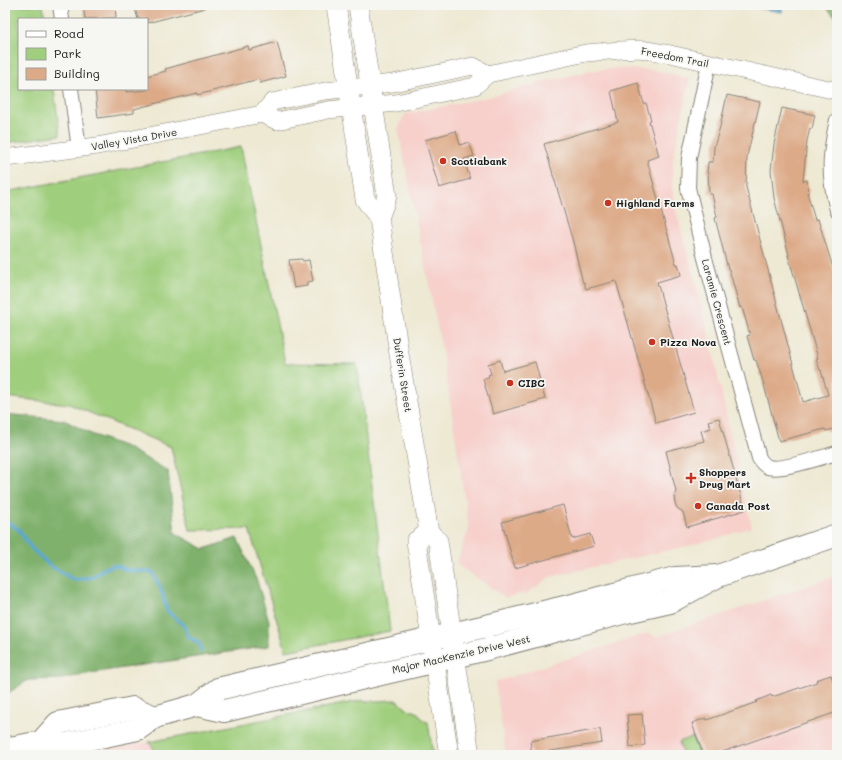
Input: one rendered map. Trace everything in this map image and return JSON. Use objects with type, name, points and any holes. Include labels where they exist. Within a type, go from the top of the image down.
[{"type":"main road","name":"Dufferin Street","points":[[336,5],[365,199],[379,218]]},
{"type":"main road","name":"Dufferin Street","points":[[358,5],[386,196],[379,218],[399,354],[429,532],[438,541],[470,755]]},
{"type":"main road","points":[[429,532],[416,542],[449,755]]},
{"type":"main road","name":"Major MacKenzie Drive West","points":[[197,705],[224,711],[566,629],[626,612],[670,602],[718,576],[837,535]]},
{"type":"main road","name":"Major MacKenzie Drive West","points":[[5,749],[41,742],[61,745],[138,729],[155,716],[197,705],[218,689],[431,640],[675,578],[718,576]]},
{"type":"street","points":[[60,5],[62,18]]},
{"type":"street","name":"Freedom Trail","points":[[352,108],[396,103],[475,86],[488,74],[604,50],[640,49],[677,55],[837,91]]},
{"type":"street","name":"Laramie Crescent","points":[[709,63],[689,158],[688,188],[705,258],[759,458],[762,463],[776,468],[837,453]]},
{"type":"street","points":[[262,114],[272,102],[325,91],[393,83],[473,66],[488,74]]},
{"type":"street","points":[[71,90],[79,148]]},
{"type":"street","name":"Valley Vista Drive","points":[[5,158],[79,148],[262,114],[278,121],[328,110],[352,108]]},
{"type":"street","points":[[837,120],[830,156],[830,171],[837,210]]},
{"type":"shaded area","points":[[618,68],[653,70],[690,78],[673,160],[672,187],[675,207],[707,326],[743,493],[752,527],[687,546],[549,577],[524,596],[523,593],[506,598],[456,564],[469,529],[443,356],[398,129],[405,114],[489,97],[589,71]]},
{"type":"shaded area","points":[[836,576],[837,755],[506,755],[495,682],[648,633],[656,637]]},
{"type":"shaded area","points":[[149,742],[158,755],[98,755],[103,750]]},
{"type":"green space","points":[[5,5],[43,5],[45,18],[18,18],[18,90],[54,90],[60,135],[5,143]]},
{"type":"green space","points":[[825,5],[837,5],[837,19],[826,7]]},
{"type":"green space","points":[[241,147],[285,363],[357,364],[390,631],[286,651],[249,529],[190,530],[171,447],[69,404],[5,397],[5,192]]},
{"type":"green space","points":[[5,414],[64,420],[93,435],[126,447],[168,471],[175,533],[204,549],[237,538],[257,581],[269,621],[269,646],[97,672],[61,679],[28,680],[5,695]]},
{"type":"green space","points":[[362,700],[366,702],[395,700],[407,709],[417,712],[424,721],[428,722],[433,755],[158,755],[149,742],[359,701]]},
{"type":"green space","points":[[693,737],[700,755],[683,755],[679,742]]},
{"type":"water","points":[[745,5],[782,5],[782,12],[757,8]]},
{"type":"building","points":[[83,5],[115,5],[116,18],[85,18]]},
{"type":"building","points":[[134,5],[204,5],[205,8],[148,23],[148,18],[138,18]]},
{"type":"building","points":[[277,42],[286,76],[260,83],[259,79],[197,95],[197,93],[134,109],[134,113],[98,118],[95,90],[126,90],[126,92],[148,90],[148,76],[166,71],[165,69],[248,46],[249,50]]},
{"type":"building","points":[[638,83],[644,104],[646,103],[651,120],[649,121],[659,156],[647,160],[676,264],[678,264],[681,275],[657,282],[694,412],[656,423],[616,281],[586,289],[584,282],[583,283],[573,242],[544,144],[618,122],[611,91]]},
{"type":"building","points":[[727,95],[760,102],[747,156],[746,187],[803,402],[828,395],[821,370],[816,359],[818,358],[788,255],[774,198],[771,170],[774,144],[782,108],[815,115],[812,129],[810,128],[807,141],[803,181],[807,180],[809,192],[807,192],[815,220],[818,219],[837,281],[835,282],[837,289],[837,428],[826,431],[825,429],[779,441],[764,385],[756,360],[754,360],[747,336],[750,335],[742,307],[740,308],[728,269],[715,218],[717,217],[712,194],[709,194],[707,173],[708,162],[713,162],[714,147]]},
{"type":"building","points":[[456,131],[460,145],[469,142],[474,156],[464,159],[470,179],[439,188],[425,140]]},
{"type":"building","points":[[302,259],[303,261],[309,260],[313,281],[307,282],[307,286],[294,288],[289,260]]},
{"type":"building","points":[[500,360],[503,371],[535,362],[545,399],[493,414],[483,379],[489,378],[488,375],[491,374],[488,364]]},
{"type":"building","points":[[719,418],[745,510],[687,527],[683,512],[677,508],[675,503],[674,497],[676,491],[666,451],[704,441],[701,431],[711,428],[708,421]]},
{"type":"building","points":[[563,505],[572,539],[590,534],[594,546],[515,568],[502,522]]},
{"type":"building","points":[[831,675],[837,691],[837,712],[713,755],[703,755],[692,723],[706,718],[707,720],[757,702],[756,701],[771,695],[772,697],[817,682],[816,680]]},
{"type":"building","points":[[642,714],[645,745],[630,747],[627,715]]},
{"type":"building","points":[[600,729],[602,743],[532,754],[530,741]]},
{"type":"waterway","points":[[5,521],[18,529],[31,548],[49,565],[74,580],[93,577],[105,568],[115,565],[127,570],[152,572],[161,589],[167,611],[183,625],[188,637],[199,643],[201,651]]},
{"type":"place","name":"Scotiabank","points":[[443,161]]},
{"type":"place","name":"Highland Farms","points":[[608,203]]},
{"type":"place","name":"Pizza Nova","points":[[652,342]]},
{"type":"place","name":"CIBC","points":[[510,383]]},
{"type":"place","name":"Shoppers Drug Mart","points":[[691,478]]},
{"type":"place","name":"Canada Post","points":[[698,506]]}]
